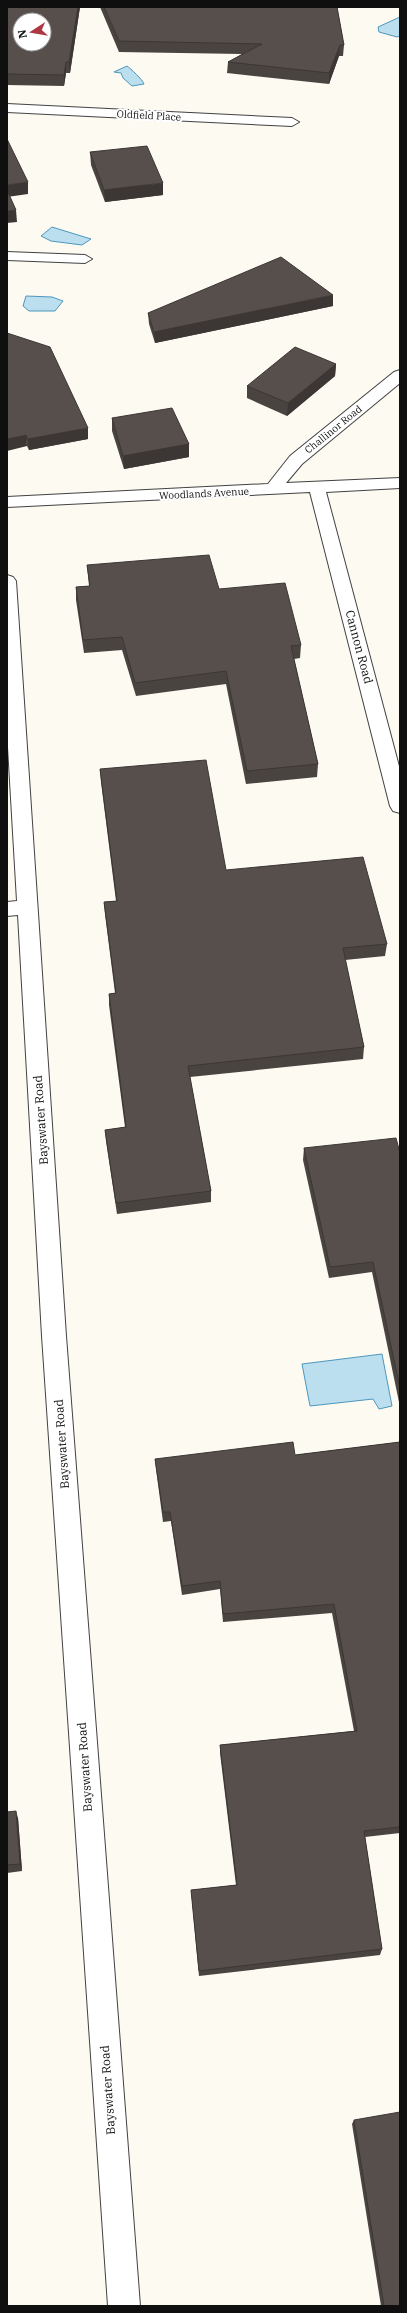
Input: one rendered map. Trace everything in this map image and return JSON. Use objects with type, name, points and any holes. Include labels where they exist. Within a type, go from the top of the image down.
[{"type":"street","name":"Oldfield Place","points":[[7,108],[292,122]]},
{"type":"street","points":[[7,256],[85,259]]},
{"type":"street","name":"Challinor Road","points":[[273,489],[296,460],[400,375]]},
{"type":"street","name":"Woodlands Avenue","points":[[7,502],[400,483]]},
{"type":"street","name":"Cannon Road","points":[[317,487],[392,741],[400,806]]},
{"type":"street","name":"Bayswater Road","points":[[7,581],[17,908],[54,1336],[124,2306]]},
{"type":"water","points":[[400,17],[400,36],[397,37],[379,32],[378,27]]},
{"type":"water","points":[[127,66],[144,84],[132,86],[123,78],[121,73],[114,72]]},
{"type":"water","points":[[52,227],[91,239],[82,245],[51,241],[41,236]]},
{"type":"water","points":[[26,296],[52,297],[63,301],[55,311],[29,311],[23,306]]},
{"type":"water","points":[[382,1354],[392,1406],[379,1409],[373,1399],[310,1406],[302,1364]]},
{"type":"building","points":[[7,7],[78,7],[69,62],[66,62],[64,75],[7,74]]},
{"type":"building","points":[[104,7],[337,7],[344,45],[340,45],[329,73],[228,62],[262,44],[119,41]]},
{"type":"building","points":[[7,139],[28,182],[7,185]]},
{"type":"building","points":[[147,146],[163,183],[104,190],[90,152]]},
{"type":"building","points":[[7,190],[16,210],[7,211]]},
{"type":"building","points":[[281,257],[333,295],[154,332],[148,313]]},
{"type":"building","points":[[7,333],[50,347],[88,428],[28,439],[26,435],[7,439]]},
{"type":"building","points":[[295,347],[336,364],[288,403],[247,386]]},
{"type":"building","points":[[172,408],[189,444],[123,456],[112,418]]},
{"type":"building","points":[[209,555],[219,589],[285,583],[301,645],[291,646],[318,764],[247,771],[226,671],[135,683],[122,637],[83,640],[76,587],[90,586],[87,565]]},
{"type":"building","points":[[206,760],[226,870],[363,857],[387,944],[343,948],[364,1047],[188,1066],[211,1191],[116,1203],[105,1130],[126,1127],[109,994],[116,993],[104,902],[117,901],[100,769]]},
{"type":"building","points":[[396,1138],[400,1153],[400,1388],[373,1262],[330,1267],[304,1148]]},
{"type":"building","points":[[293,1442],[295,1455],[400,1442],[400,1827],[364,1831],[382,1949],[199,1971],[191,1890],[237,1885],[220,1745],[357,1731],[334,1604],[223,1614],[220,1581],[182,1586],[170,1512],[163,1512],[155,1459]]},
{"type":"building","points":[[16,1811],[20,1864],[7,1865],[7,1812]]},
{"type":"building","points":[[400,2112],[400,2306],[384,2306],[354,2120]]}]
